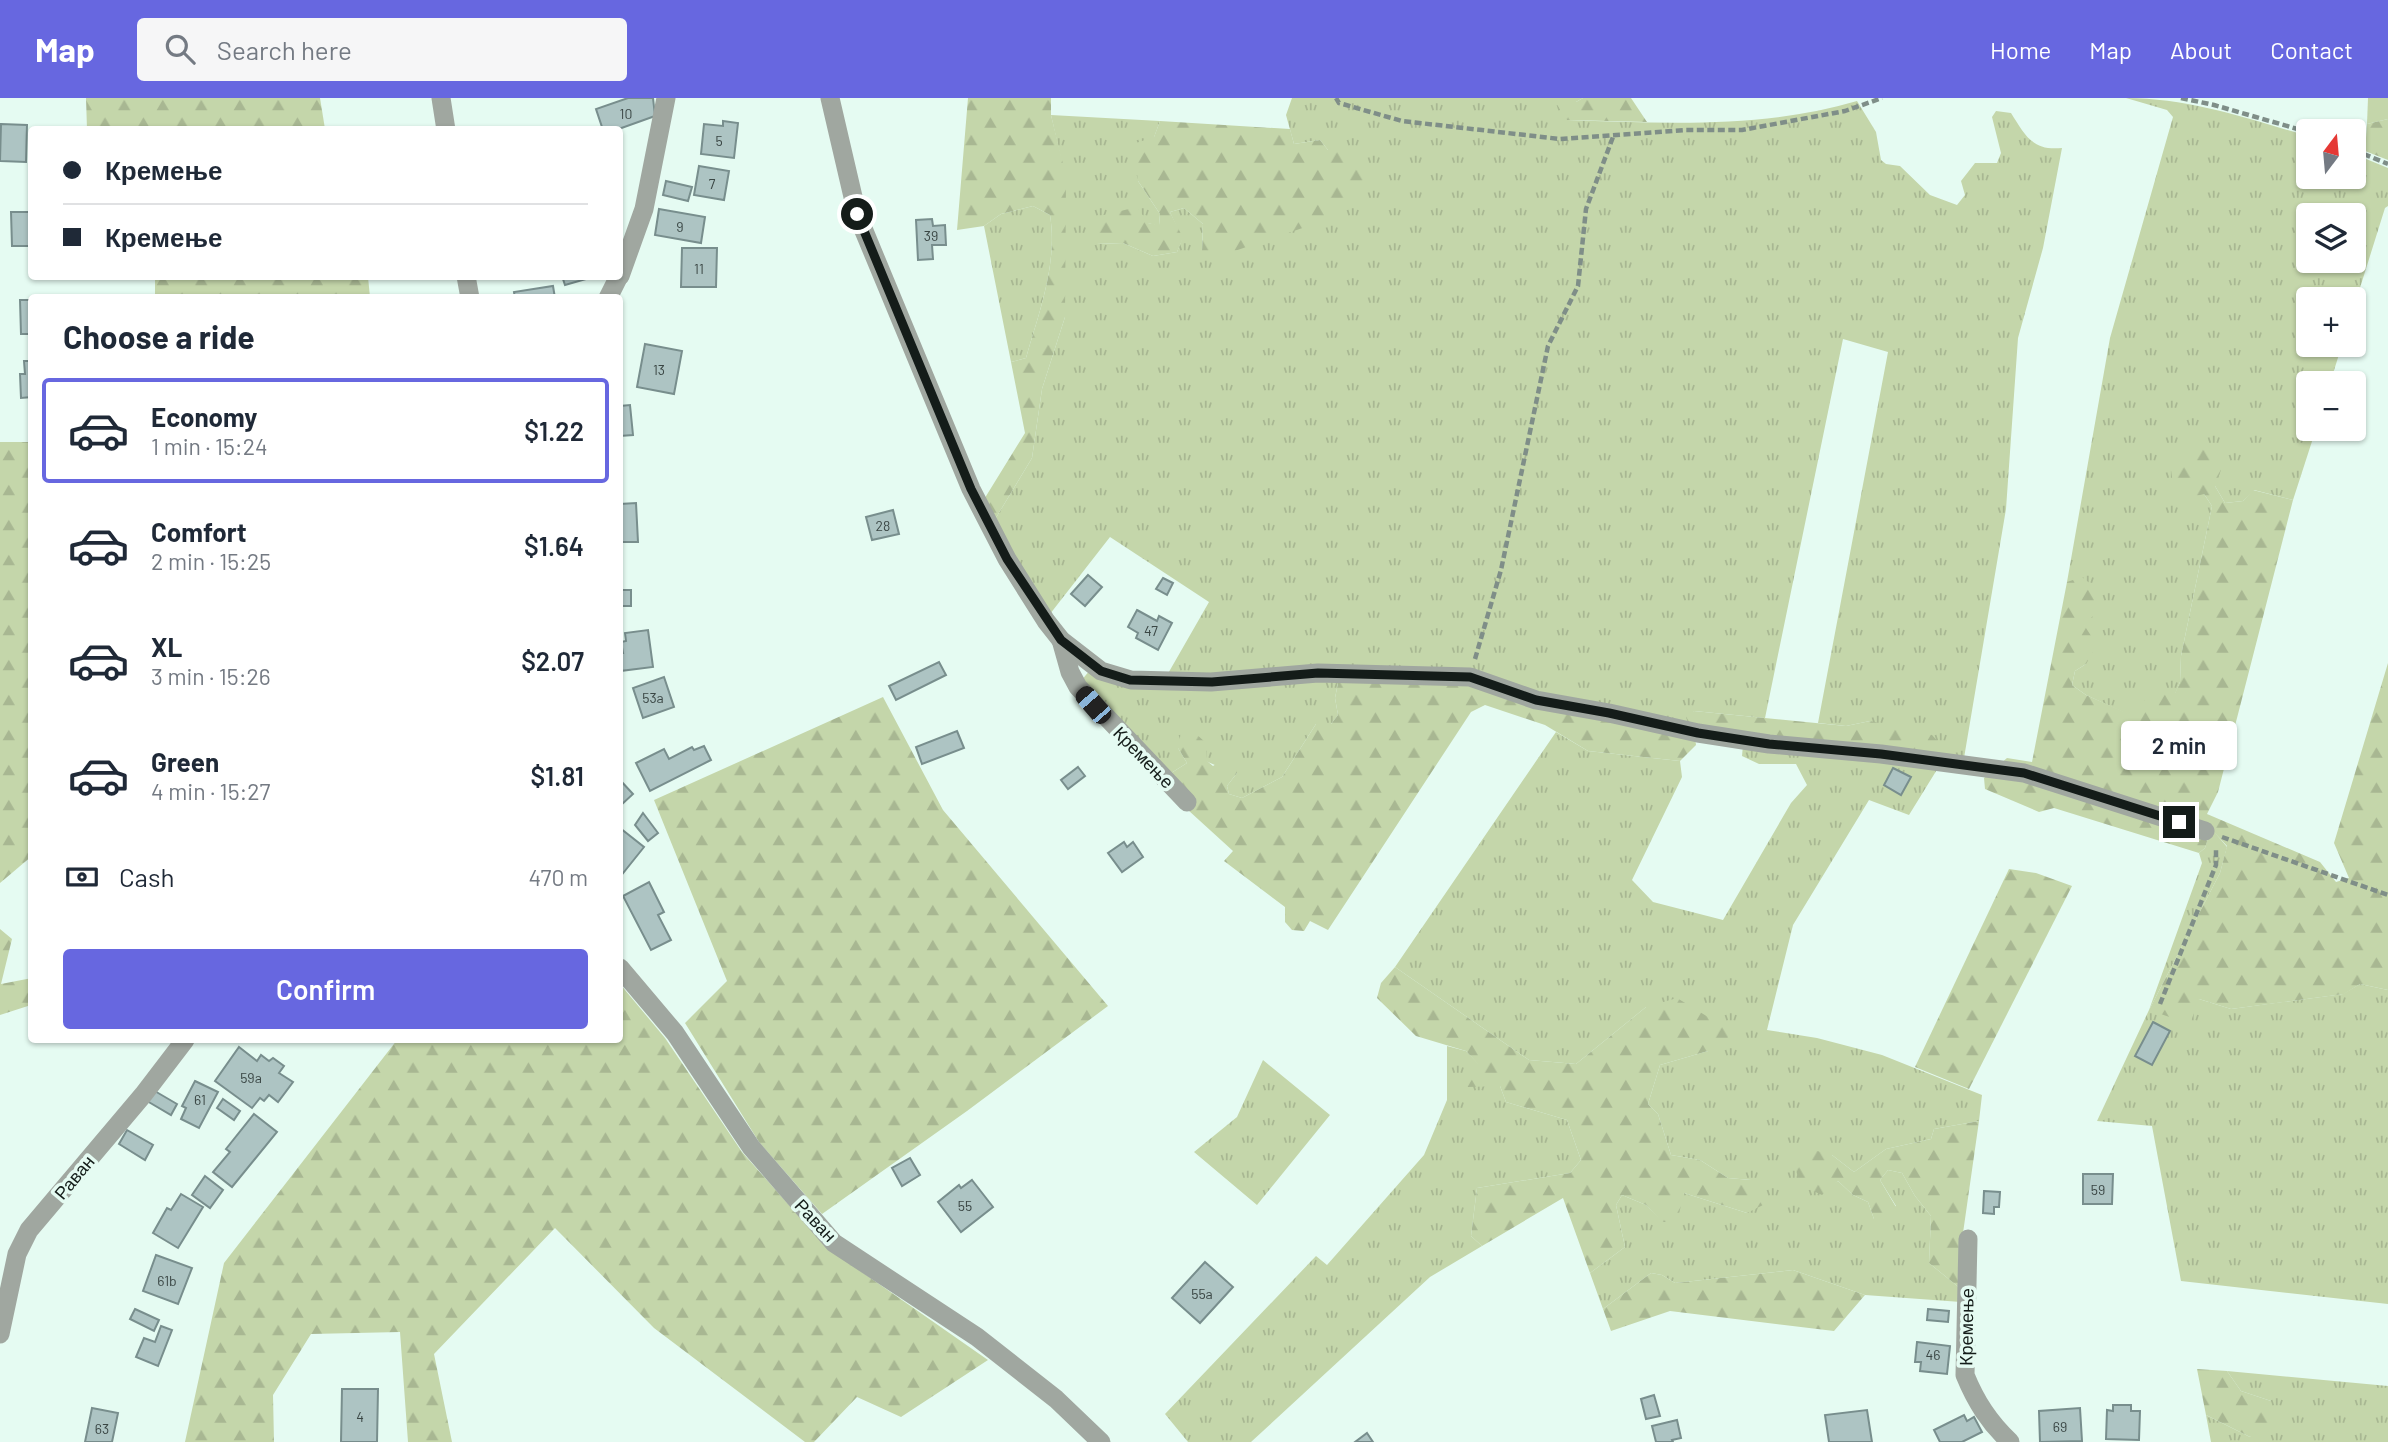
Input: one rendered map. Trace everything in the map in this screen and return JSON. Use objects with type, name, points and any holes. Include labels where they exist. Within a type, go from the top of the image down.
[{"type":"street","points":[[441,98],[445,126]]},
{"type":"street","points":[[623,265],[644,209],[666,98]]},
{"type":"street","name":"Кремење","points":[[830,98],[857,214],[971,489],[1007,559],[1061,640],[1070,672],[1078,687],[1187,802]]},
{"type":"street","name":"Кремење","points":[[1061,640],[1101,671],[1130,680],[1212,682],[1318,673],[1470,677],[1536,700],[1698,733],[1769,744],[1881,754],[2024,773],[2205,831]]},
{"type":"street","name":"Раван","points":[[623,972],[675,1033],[751,1147],[834,1242],[977,1337],[1056,1399],[1101,1442]]},
{"type":"street","name":"Раван","points":[[0,1334],[18,1254],[29,1230],[143,1095],[183,1043]]},
{"type":"street","name":"Кремење","points":[[1968,1239],[1965,1375],[1991,1424],[2010,1442]]},
{"type":"path","points":[[1336,98],[1339,103],[1402,121],[1560,139],[1686,130],[1742,130],[1845,111],[1882,98]]},
{"type":"path","points":[[2181,98],[2296,129]]},
{"type":"path","points":[[1470,677],[1501,570],[1548,346],[1578,286],[1586,209],[1613,137]]},
{"type":"path","points":[[2366,155],[2388,164]]},
{"type":"path","points":[[2205,831],[2388,895]]},
{"type":"path","points":[[2160,1004],[2216,866],[2216,844],[2205,831]]},
{"type":"green space","points":[[86,98],[320,98],[325,126],[87,126]]},
{"type":"green space","points":[[968,98],[1051,98],[1051,115],[1066,176],[1065,317],[1042,389],[1032,458],[994,521],[983,501],[1025,433],[1011,362],[1026,358],[1046,288],[1052,233],[1050,215],[1033,206],[1001,214],[984,226],[957,230]]},
{"type":"green space","points":[[1292,98],[1583,98],[1576,102],[1567,120],[1677,123],[1786,116],[1857,101],[1876,132],[1881,160],[1886,164],[1900,166],[1930,195],[1957,205],[1965,195],[1961,181],[1975,163],[1997,163],[2001,153],[1992,117],[1996,111],[2011,113],[2025,135],[2036,144],[2062,148],[2043,248],[2018,338],[2006,509],[1964,758],[1939,757],[1870,721],[1846,726],[1818,723],[1888,352],[1843,339],[1765,718],[1694,711],[1688,723],[1537,696],[1470,673],[1166,677],[1209,602],[1110,537],[1050,614],[994,521],[1032,458],[1042,389],[1065,317],[1065,176],[1051,115],[1160,121],[1138,181],[1160,214],[1159,226],[1148,223],[1096,244],[1123,243],[1153,256],[1177,252],[1182,239],[1170,212],[1184,208],[1203,224],[1202,250],[1328,150],[1320,140],[1294,144],[1286,115]]},
{"type":"green space","points":[[1583,98],[1631,98],[1647,122],[1567,120],[1556,103],[1576,102]]},
{"type":"green space","points":[[2126,98],[2196,106],[2296,133],[2296,189],[2366,189],[2366,159],[2388,168],[2388,206],[2385,208],[2366,269],[2366,203],[2296,203],[2296,273],[2365,273],[2360,287],[2296,287],[2296,357],[2338,357],[2334,371],[2296,371],[2296,441],[2312,441],[2293,500],[2254,490],[2243,501],[2225,503],[2215,486],[2204,494],[2212,506],[2181,656],[2180,682],[2175,694],[2136,718],[2086,695],[2072,685],[2075,671],[2086,664],[2084,625],[2067,582],[2110,338],[2173,117],[2167,110]]},
{"type":"green space","points":[[2368,98],[2388,98],[2388,119],[2367,124]]},
{"type":"green space","points":[[2388,119],[2388,160],[2366,151],[2367,124]]},
{"type":"green space","points":[[1160,121],[1290,129],[1294,144],[1320,140],[1328,150],[1345,150],[1373,182],[1338,216],[1217,257],[1202,251],[1203,224],[1184,208],[1170,212],[1183,238],[1177,252],[1153,256],[1123,243],[1096,244],[1091,234],[1100,216],[1137,207],[1148,223],[1159,225],[1160,214],[1138,181],[1133,144],[1154,137]]},
{"type":"green space","points":[[1033,206],[1050,215],[1052,233],[1049,270],[1026,358],[1011,362],[984,226],[1001,214]]},
{"type":"green space","points":[[155,280],[368,280],[370,294],[155,294]]},
{"type":"green space","points":[[0,442],[28,442],[28,859],[0,883]]},
{"type":"green space","points":[[2195,446],[2209,446],[2221,470],[2215,486],[2225,503],[2243,501],[2253,490],[2293,500],[2218,792],[2207,814],[2320,862],[2336,882],[2349,878],[2334,843],[2388,663],[2388,990],[2360,984],[2344,994],[2231,1009],[2199,999],[2190,1024],[2149,1010],[2220,873],[2227,846],[2211,829],[2205,848],[2199,853],[2054,808],[2039,812],[1985,789],[1984,778],[2007,758],[2032,762],[2067,582],[2082,577],[2097,589],[2099,610],[2084,625],[2097,645],[2086,664],[2075,671],[2072,685],[2086,695],[2136,717],[2149,692],[2164,690],[2175,693],[2180,682],[2181,656],[2212,506],[2204,494],[2189,498],[2174,491],[2171,470]]},
{"type":"green space","points":[[1091,669],[1098,675],[1339,678],[1335,698],[1338,715],[1331,724],[1316,724],[1282,777],[1242,798],[1229,794],[1227,786],[1237,773],[1178,748],[1187,763],[1168,775],[1080,682]]},
{"type":"green space","points":[[1339,678],[1468,681],[1695,737],[1696,745],[1680,761],[1588,751],[1545,725],[1485,705],[1471,712],[1328,930],[1310,921],[1304,931],[1292,930],[1285,922],[1285,907],[1224,861],[1233,851],[1188,810],[1168,775],[1187,763],[1178,748],[1181,732],[1194,732],[1206,743],[1207,761],[1213,766],[1224,759],[1236,763],[1237,773],[1227,786],[1229,794],[1242,798],[1282,777],[1316,724],[1331,724],[1338,715],[1335,698]]},
{"type":"green space","points":[[883,697],[943,810],[1108,1006],[822,1214],[759,1142],[685,1023],[727,981],[654,800]]},
{"type":"green space","points":[[1694,711],[1846,726],[1870,721],[1932,735],[1941,745],[1939,757],[1768,736],[1688,723],[1686,717]]},
{"type":"green space","points":[[1556,732],[1588,751],[1680,761],[1682,777],[1632,880],[1653,902],[1723,920],[1791,803],[1807,785],[1796,764],[1759,764],[1742,756],[1743,745],[1938,768],[1909,815],[1869,800],[1793,925],[1767,1030],[1817,1038],[1882,1055],[1982,1095],[1979,1121],[1934,1129],[1931,1139],[1886,1149],[1854,1172],[1832,1155],[1830,1186],[1838,1181],[1853,1195],[1868,1202],[1874,1219],[1896,1206],[1880,1180],[1888,1170],[1902,1173],[1931,1216],[1929,1263],[1961,1289],[1961,1302],[1865,1295],[1793,1270],[1675,1283],[1662,1275],[1651,1273],[1603,1309],[1590,1273],[1625,1247],[1616,1205],[1622,1195],[1646,1205],[1664,1222],[1684,1193],[1747,1213],[1751,1180],[1728,1178],[1700,1160],[1671,1155],[1658,1114],[1648,1104],[1660,1065],[1708,1051],[1646,1007],[1576,1064],[1529,1060],[1395,967]]},
{"type":"green space","points":[[2211,828],[2227,847],[2220,873],[2149,1010],[2202,863],[2199,853],[2205,848]]},
{"type":"green space","points":[[2009,869],[2036,873],[2072,886],[1969,1089],[1915,1067]]},
{"type":"green space","points":[[0,929],[12,939],[1,984],[28,979],[28,1006],[0,1015]]},
{"type":"green space","points":[[1395,967],[1529,1060],[1576,1064],[1646,1007],[1677,998],[1726,1028],[1729,1037],[1708,1051],[1660,1065],[1648,1104],[1658,1114],[1671,1155],[1700,1160],[1728,1178],[1751,1180],[1764,1190],[1763,1205],[1747,1213],[1684,1193],[1677,1222],[1663,1222],[1646,1205],[1622,1195],[1616,1205],[1625,1247],[1590,1273],[1563,1198],[1482,1246],[1471,1236],[1477,1188],[1570,1173],[1581,1160],[1567,1120],[1506,1102],[1500,1086],[1468,1087],[1459,1078],[1478,1064],[1466,1051],[1416,1036],[1377,998],[1381,983]]},
{"type":"green space","points":[[2360,984],[2388,990],[2388,1304],[2181,1281],[2152,1126],[2097,1121],[2149,1010],[2199,999],[2231,1009],[2343,994]]},
{"type":"green space","points":[[623,988],[665,1038],[742,1152],[826,1247],[988,1360],[901,1417],[857,1397],[814,1442],[805,1442],[654,1328],[555,1228],[434,1354],[452,1442],[408,1442],[400,1332],[311,1334],[273,1395],[274,1442],[185,1442],[224,1263],[395,1043],[623,1043]]},
{"type":"green space","points":[[1447,1046],[1466,1051],[1500,1086],[1506,1102],[1567,1120],[1581,1160],[1570,1173],[1477,1188],[1471,1236],[1482,1246],[1430,1277],[1251,1442],[1188,1442],[1165,1414],[1316,1256],[1327,1265],[1424,1155],[1447,1100]]},
{"type":"green space","points":[[1263,1060],[1330,1115],[1257,1205],[1194,1152],[1237,1117]]},
{"type":"green space","points":[[1979,1121],[1962,1240],[1961,1289],[1929,1263],[1931,1216],[1902,1173],[1888,1170],[1880,1180],[1896,1207],[1886,1225],[1874,1219],[1868,1202],[1853,1195],[1838,1181],[1822,1195],[1800,1185],[1795,1166],[1810,1149],[1832,1155],[1854,1172],[1886,1149],[1931,1139],[1934,1129]]},
{"type":"green space","points":[[1793,1270],[1865,1295],[1834,1331],[1670,1311],[1611,1331],[1603,1309],[1651,1273],[1662,1275],[1675,1283]]},
{"type":"green space","points":[[2197,1369],[2227,1371],[2241,1391],[2271,1401],[2274,1419],[2250,1437],[2206,1415]]},
{"type":"green space","points":[[2227,1371],[2388,1386],[2388,1442],[2211,1442],[2206,1415],[2250,1437],[2271,1401],[2241,1391]]},
{"type":"building","points":[[628,98],[653,98],[655,116],[623,127],[602,126],[596,109]]},
{"type":"building","points":[[723,121],[738,123],[734,158],[701,154],[704,124],[723,126]]},
{"type":"building","points":[[1,124],[27,125],[26,162],[0,161]]},
{"type":"building","points":[[699,166],[729,171],[724,200],[694,195]]},
{"type":"building","points":[[666,181],[692,187],[688,201],[663,195]]},
{"type":"building","points":[[659,209],[705,217],[701,243],[655,235]]},
{"type":"building","points":[[11,212],[28,212],[28,246],[12,246]]},
{"type":"building","points":[[932,219],[933,226],[945,225],[946,245],[932,245],[933,259],[918,260],[916,220]]},
{"type":"building","points":[[682,248],[717,248],[716,287],[681,287]]},
{"type":"building","points":[[563,280],[582,280],[565,285]]},
{"type":"building","points":[[553,286],[554,294],[514,294]]},
{"type":"building","points":[[20,300],[28,300],[28,334],[21,334]]},
{"type":"building","points":[[645,344],[682,351],[674,394],[637,387]]},
{"type":"building","points":[[24,361],[28,361],[28,397],[21,398],[20,374],[25,374]]},
{"type":"building","points":[[630,405],[633,435],[623,436],[623,406]]},
{"type":"building","points":[[636,503],[638,542],[623,542],[623,504]]},
{"type":"building","points":[[893,510],[899,534],[872,540],[866,517]]},
{"type":"building","points":[[1088,575],[1102,587],[1085,606],[1071,594]]},
{"type":"building","points":[[1163,578],[1173,583],[1167,595],[1156,589]]},
{"type":"building","points":[[623,590],[631,590],[631,606],[623,606]]},
{"type":"building","points":[[1137,610],[1157,621],[1159,616],[1172,623],[1158,650],[1136,638],[1138,633],[1128,627]]},
{"type":"building","points":[[648,630],[653,667],[623,671],[625,633]]},
{"type":"building","points":[[939,662],[946,675],[896,700],[889,686]]},
{"type":"building","points":[[664,677],[674,707],[643,718],[633,688]]},
{"type":"building","points":[[957,731],[964,748],[922,764],[916,747]]},
{"type":"building","points":[[704,746],[711,760],[650,791],[636,763],[664,749],[669,759],[692,747],[694,750]]},
{"type":"building","points":[[1078,767],[1085,776],[1068,789],[1061,780]]},
{"type":"building","points":[[1893,768],[1911,777],[1901,795],[1884,785]]},
{"type":"building","points":[[623,783],[633,794],[623,803]]},
{"type":"building","points":[[643,813],[658,833],[648,841],[635,825]]},
{"type":"building","points":[[623,830],[644,847],[623,873]]},
{"type":"building","points":[[1124,842],[1127,847],[1133,842],[1143,857],[1122,872],[1108,853]]},
{"type":"building","points":[[649,882],[664,912],[658,915],[671,940],[651,950],[623,896]]},
{"type":"building","points":[[2153,1022],[2170,1031],[2152,1065],[2135,1056]]},
{"type":"building","points":[[239,1047],[257,1061],[261,1055],[269,1061],[273,1058],[284,1066],[279,1073],[293,1082],[278,1102],[269,1095],[264,1101],[260,1098],[252,1108],[215,1081]]},
{"type":"building","points":[[195,1081],[218,1092],[199,1128],[181,1119],[186,1108],[182,1106]]},
{"type":"building","points":[[153,1090],[177,1104],[171,1115],[147,1101]]},
{"type":"building","points":[[223,1099],[240,1111],[234,1120],[217,1108]]},
{"type":"building","points":[[254,1114],[277,1132],[232,1187],[213,1172],[230,1152],[226,1149]]},
{"type":"building","points":[[127,1130],[153,1145],[145,1160],[119,1144]]},
{"type":"building","points":[[910,1158],[920,1175],[902,1186],[892,1168]]},
{"type":"building","points":[[2083,1174],[2113,1174],[2112,1204],[2083,1204]]},
{"type":"building","points":[[205,1176],[223,1190],[210,1208],[192,1195]]},
{"type":"building","points":[[972,1180],[993,1207],[961,1232],[938,1202],[959,1185],[961,1188]]},
{"type":"building","points":[[1984,1191],[2000,1192],[1999,1207],[1994,1207],[1994,1214],[1983,1213]]},
{"type":"building","points":[[181,1194],[203,1207],[178,1248],[153,1233],[167,1208],[171,1210]]},
{"type":"building","points":[[156,1255],[192,1268],[178,1304],[143,1291]]},
{"type":"building","points":[[1205,1262],[1233,1287],[1200,1323],[1172,1298]]},
{"type":"building","points":[[135,1309],[159,1320],[154,1331],[130,1319]]},
{"type":"building","points":[[1928,1309],[1949,1311],[1948,1322],[1927,1320]]},
{"type":"building","points":[[161,1326],[172,1330],[158,1366],[136,1357],[144,1338],[155,1342]]},
{"type":"building","points":[[1917,1342],[1950,1346],[1947,1374],[1920,1371],[1921,1362],[1915,1362]]},
{"type":"building","points":[[342,1389],[378,1389],[377,1442],[341,1442]]},
{"type":"building","points":[[1654,1395],[1660,1416],[1646,1419],[1641,1399]]},
{"type":"building","points":[[2113,1405],[2131,1405],[2131,1411],[2140,1411],[2139,1440],[2106,1439],[2107,1410],[2113,1411]]},
{"type":"building","points":[[92,1408],[118,1413],[112,1442],[85,1442]]},
{"type":"building","points":[[2080,1408],[2082,1441],[2040,1442],[2039,1411]]},
{"type":"building","points":[[1867,1410],[1872,1442],[1829,1442],[1825,1415]]},
{"type":"building","points":[[1964,1415],[1967,1421],[1974,1417],[1982,1432],[1962,1442],[1940,1442],[1934,1430]]},
{"type":"building","points":[[1677,1420],[1681,1438],[1672,1440],[1673,1442],[1656,1442],[1652,1426]]},
{"type":"building","points":[[1367,1433],[1373,1442],[1355,1442]]},
{"type":"route","points":[[857,214],[971,489],[1007,559],[1061,640],[1101,671],[1130,680],[1212,682],[1318,673],[1470,677],[1536,700],[1698,733],[1769,744],[1881,754],[2024,773],[2179,822]]}]
